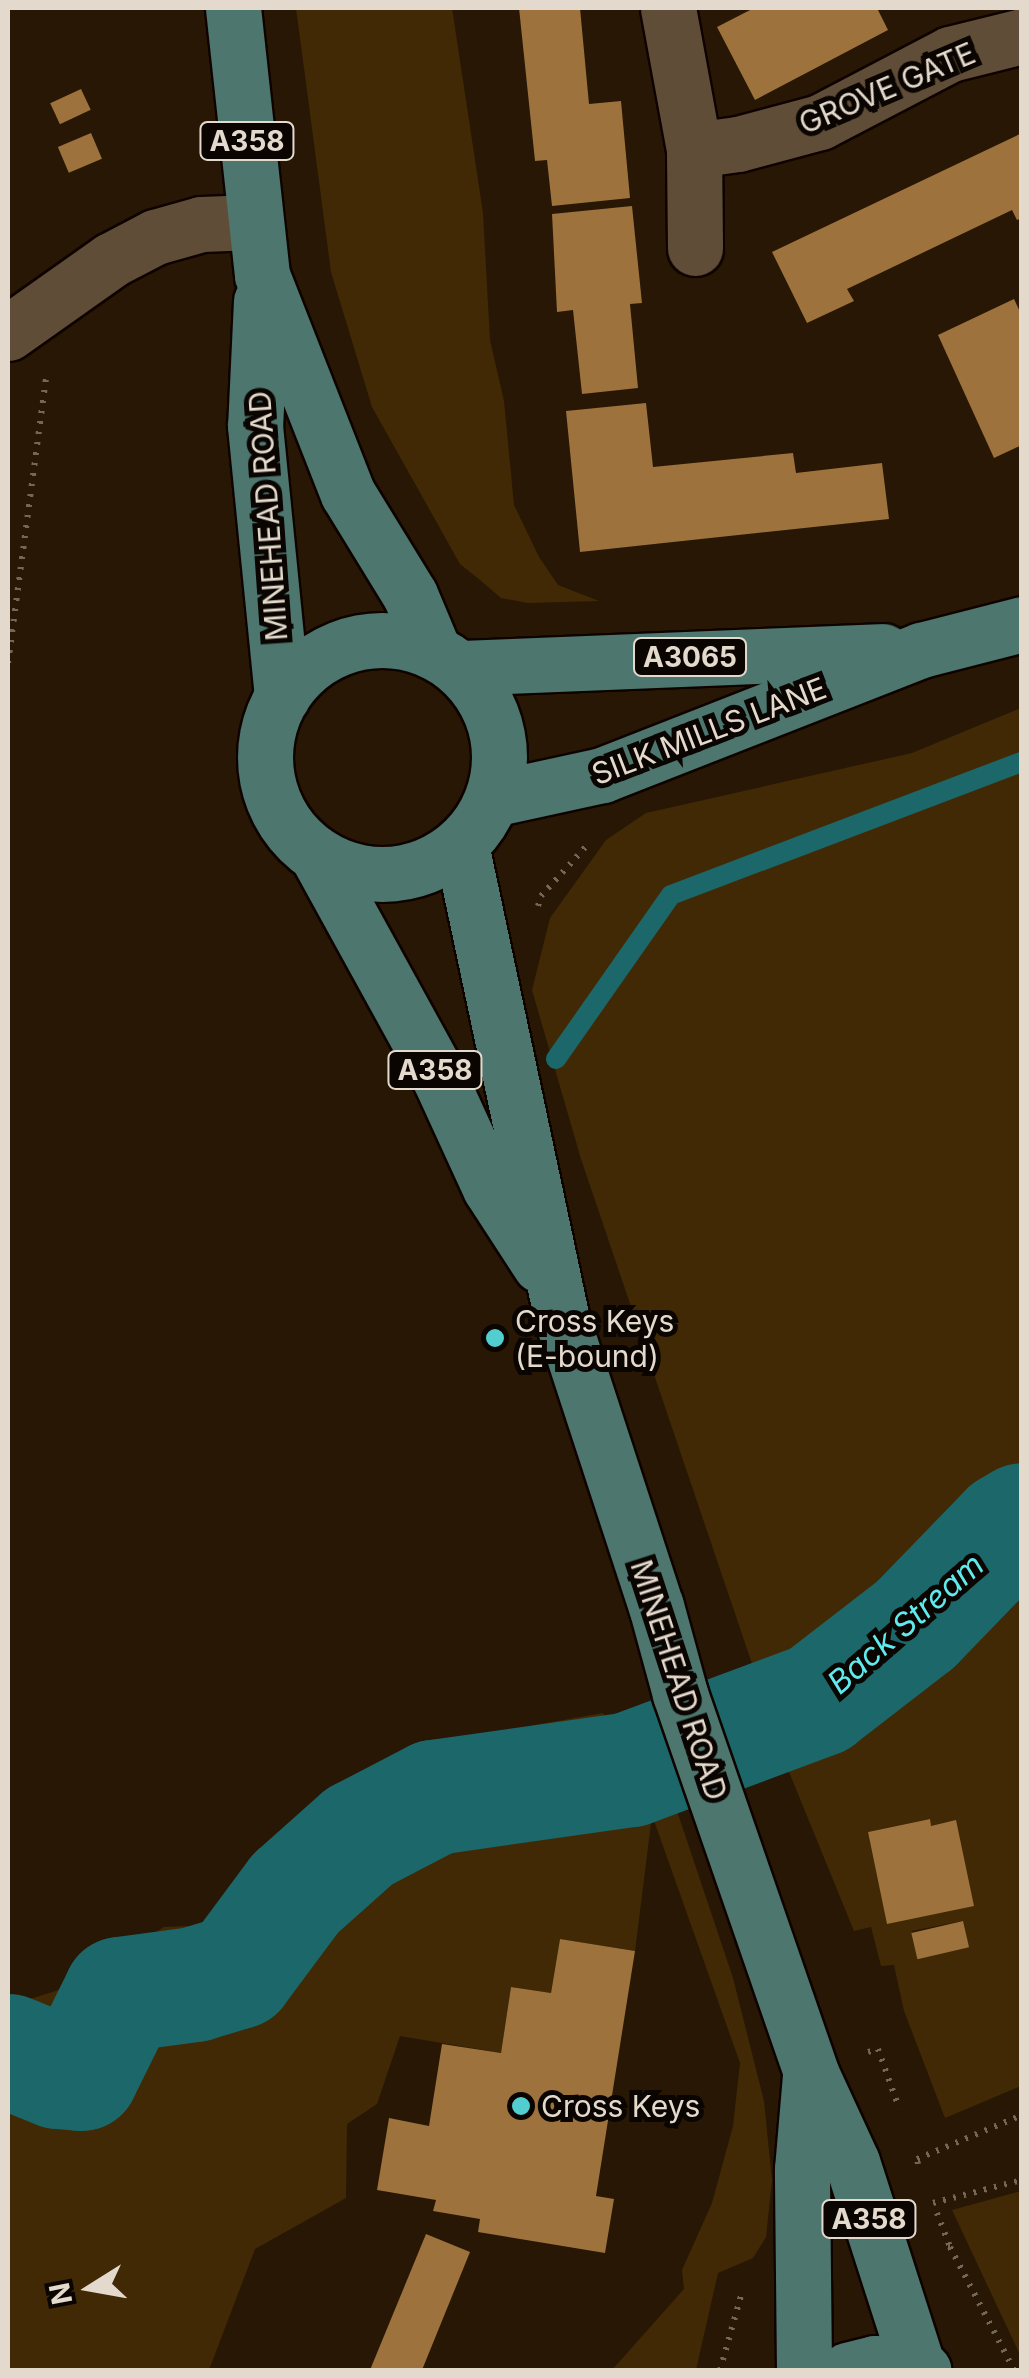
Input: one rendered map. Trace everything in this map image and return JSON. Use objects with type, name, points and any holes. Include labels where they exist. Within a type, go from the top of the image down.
[{"type":"main road","name":"MINEHEAD ROAD","points":[[234,8],[258,248],[255,426],[282,696]]},
{"type":"main road","name":"MINEHEAD ROAD","points":[[258,248],[348,494],[447,660]]},
{"type":"main road","name":"SILK MILLS LANE","points":[[492,799],[602,775],[921,650],[1022,624]]},
{"type":"main road","name":"A358","points":[[392,640],[447,660],[483,696],[497,729],[499,764],[492,799],[480,824],[461,845],[429,866],[391,874],[352,871],[317,855],[294,835],[277,810],[268,783],[265,753],[270,723],[282,696],[310,664],[349,644],[392,640]]},
{"type":"main road","name":"SILK MILLS LANE","points":[[447,660],[921,650]]},
{"type":"main road","name":"MINEHEAD ROAD","points":[[461,845],[553,1285],[680,1694],[810,2073],[852,2162],[921,2369]]},
{"type":"main road","name":"MINEHEAD ROAD","points":[[317,855],[440,1079],[490,1188],[553,1285]]},
{"type":"main road","name":"MINEHEAD ROAD","points":[[804,2370],[802,2169],[810,2073]]},
{"type":"main road","name":"A358","points":[[847,2370],[876,2362],[921,2369]]},
{"type":"street","points":[[668,8],[694,150],[696,248]]},
{"type":"street","name":"GROVE GATE","points":[[694,150],[738,144],[820,122],[950,54],[1022,36]]},
{"type":"street","points":[[8,332],[111,260],[155,238],[201,224],[258,248]]},
{"type":"path","points":[[8,662],[56,298]]},
{"type":"path","points":[[932,2203],[1022,2180]]},
{"type":"path","points":[[950,2246],[1014,2370]]},
{"type":"shaded area","points":[[296,8],[452,8],[483,213],[490,340],[504,401],[514,505],[539,557],[558,585],[599,601],[528,603],[501,598],[460,564],[372,407],[331,272]]},
{"type":"shaded area","points":[[1021,708],[1021,2086],[945,2118],[904,2011],[894,1965],[881,1966],[871,1927],[854,1931],[787,1767],[581,1159],[532,990],[550,918],[606,840],[646,813],[912,753]],"holes":[[[929,1819],[931,1826],[956,1821],[888,1924],[868,1832]],[[962,1921],[969,1947],[918,1958],[912,1931]]]},
{"type":"shaded area","points":[[603,1713],[651,1812],[675,1805],[733,1978],[764,2101],[772,2180],[766,2237],[753,2258],[718,2273],[696,2370],[612,2370],[684,2289],[682,2270],[712,2203],[733,2126],[740,2063],[652,1815],[635,1951],[560,1939],[551,1993],[511,1987],[501,2053],[400,2036],[377,2104],[347,2124],[346,2198],[255,2249],[209,2370],[8,2370],[8,2006],[71,1986],[164,1927],[242,1924],[352,1819],[529,1726]]},
{"type":"shaded area","points":[[1022,2191],[1021,2357],[952,2210]]},
{"type":"building","points":[[519,8],[580,8],[589,104],[621,101],[630,198],[552,206],[547,160],[535,161]]},
{"type":"building","points":[[754,8],[877,8],[888,30],[755,100],[717,27]]},
{"type":"building","points":[[81,89],[91,110],[60,124],[50,103]]},
{"type":"building","points":[[91,133],[102,159],[69,173],[58,147]]},
{"type":"building","points":[[1022,133],[1022,218],[1017,220],[1012,210],[847,289],[854,301],[807,323],[772,252]]},
{"type":"building","points":[[632,206],[642,303],[630,304],[638,388],[582,394],[573,310],[557,312],[552,214]]},
{"type":"building","points":[[1014,299],[1022,316],[1022,445],[994,458],[938,335]]},
{"type":"building","points":[[646,403],[653,467],[793,453],[796,473],[882,463],[889,519],[580,552],[566,411]]},
{"type":"building","points":[[930,1819],[931,1826],[956,1820],[974,1906],[887,1924],[868,1832]]},
{"type":"building","points":[[963,1921],[969,1947],[917,1959],[911,1933]]},
{"type":"building","name":"Cross Keys","points":[[560,1939],[635,1951],[596,2196],[614,2199],[605,2253],[478,2232],[480,2219],[433,2211],[436,2200],[377,2190],[389,2118],[429,2126],[442,2044],[501,2053],[511,1987],[551,1993]]},
{"type":"building","points":[[426,2234],[470,2252],[422,2370],[370,2370]]},
{"type":"waterway","points":[[556,1059],[671,895],[1022,762]]},
{"type":"waterway","name":"Back Stream","points":[[8,2051],[58,2071],[81,2073],[120,1994],[194,1984],[237,1971],[295,1893],[359,1836],[434,1797],[630,1769],[818,1699],[915,1624],[1007,1529],[1022,1520]]},
{"type":"place","name":"Cross Keys (E-bound)","points":[[495,1338]]},
{"type":"place","name":"Cross Keys","points":[[521,2106]]}]
